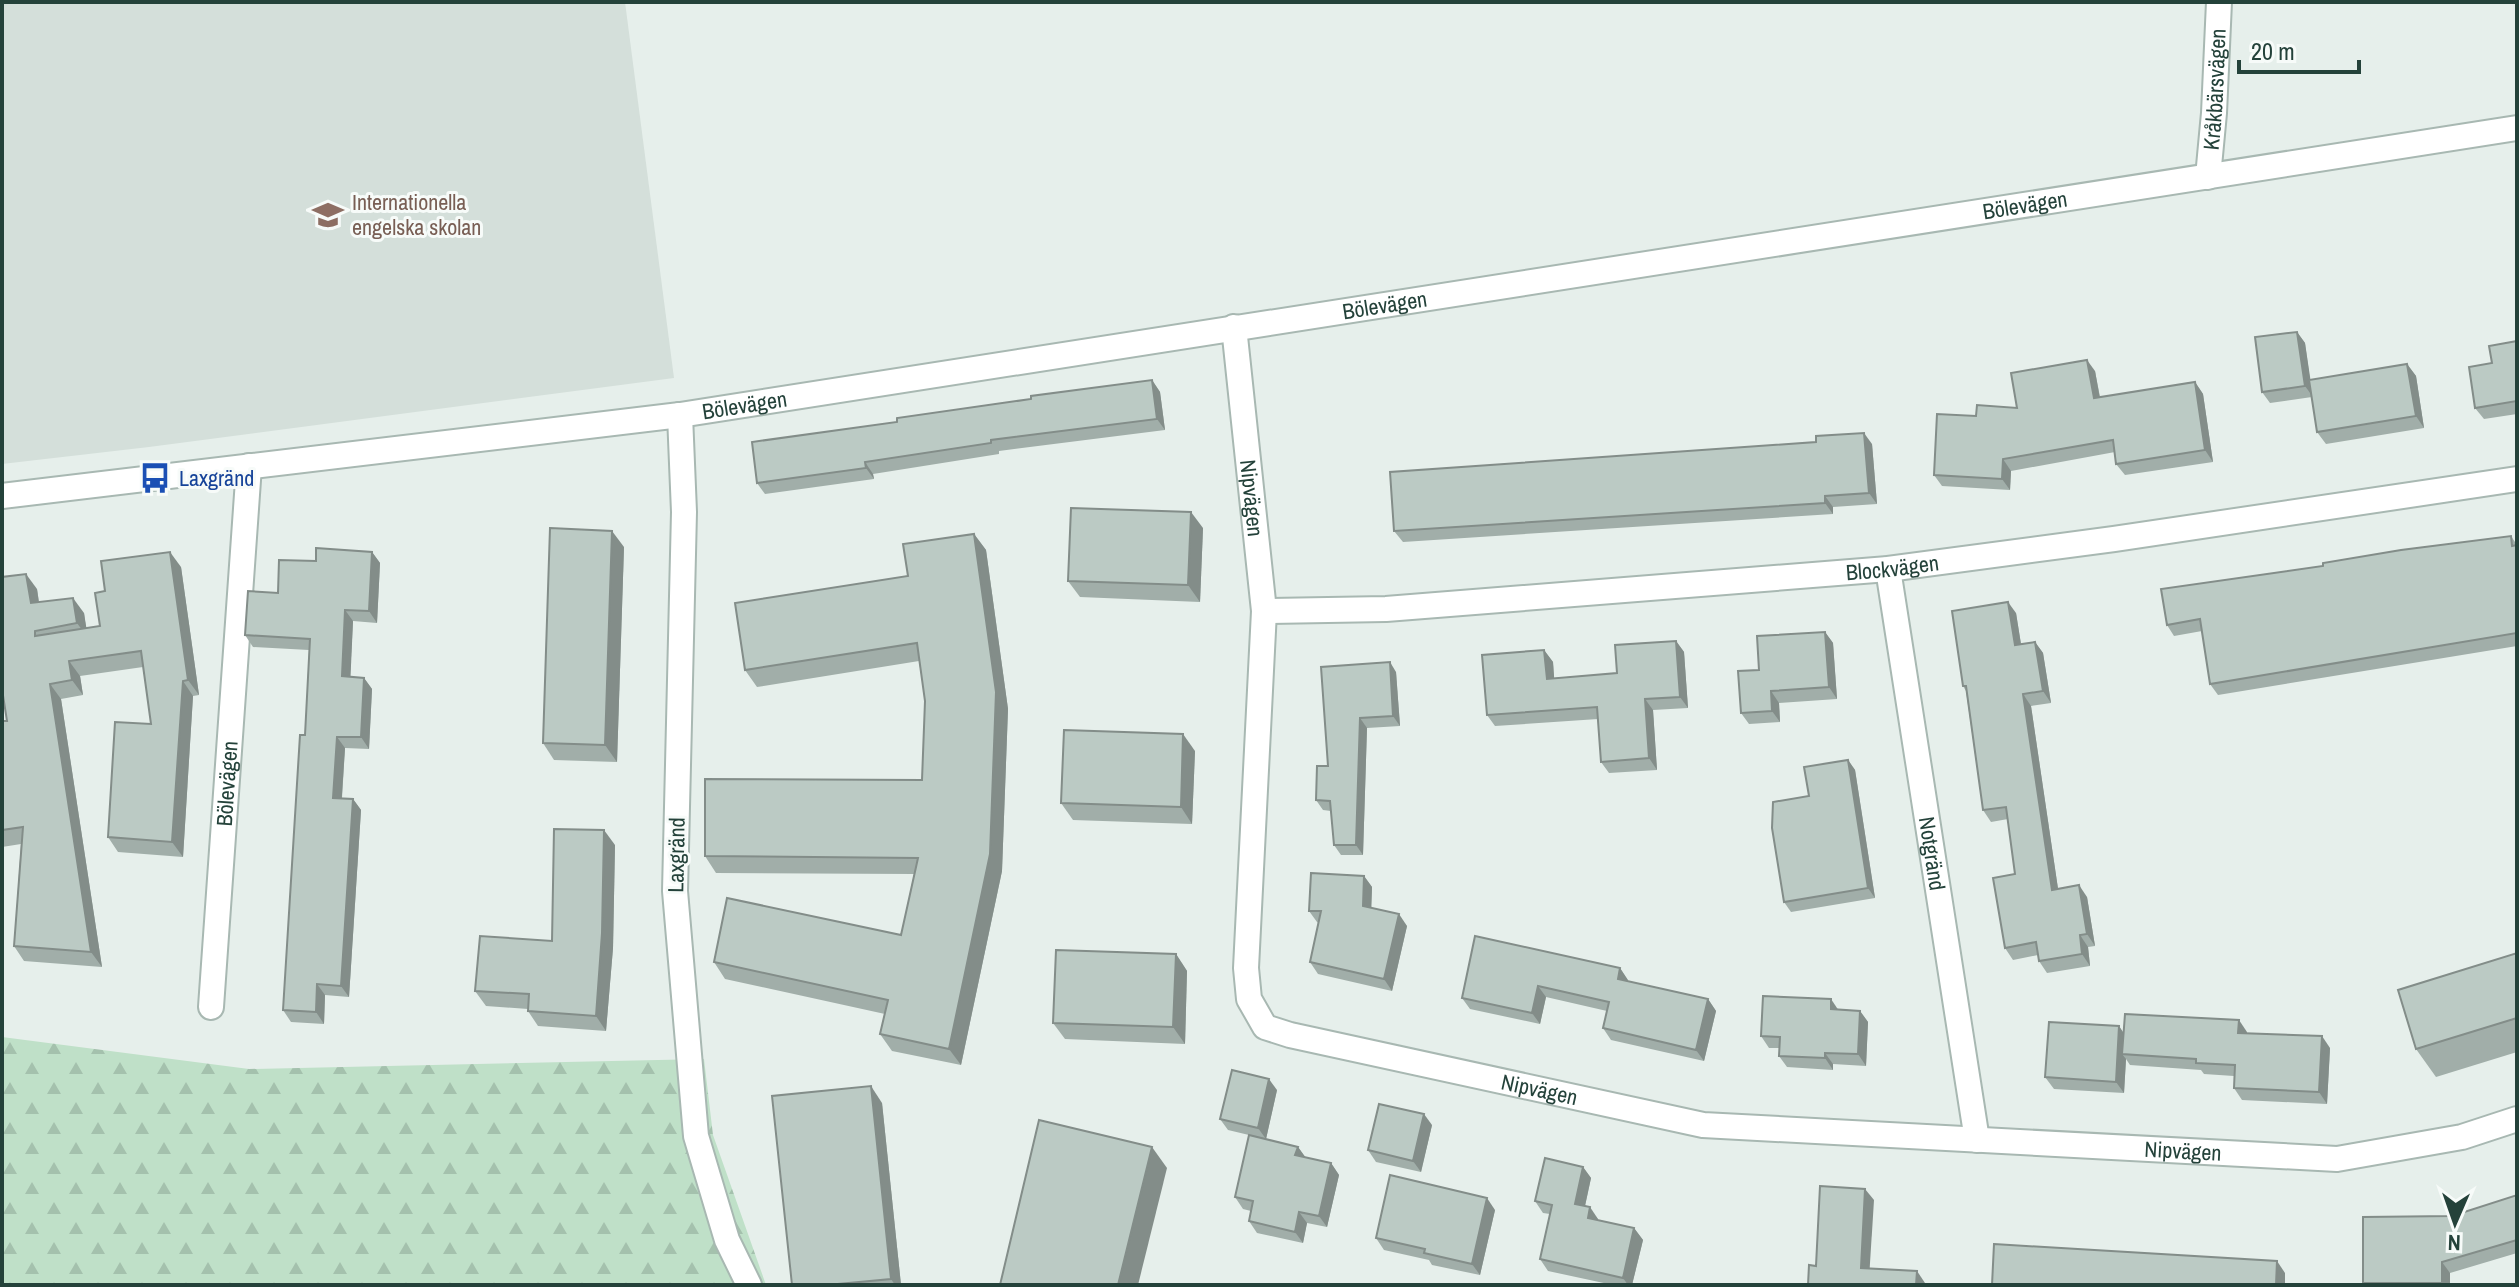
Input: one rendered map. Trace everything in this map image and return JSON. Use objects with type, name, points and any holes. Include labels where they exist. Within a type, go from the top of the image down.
[{"type":"street","name":"Kråkbärsvägen","points":[[2208,177],[2219,2]]},
{"type":"street","name":"Bölevägen","points":[[2,496],[680,415],[2517,128]]},
{"type":"street","name":"Nipvägen","points":[[1234,327],[1264,611],[1246,968],[1249,999],[1265,1027],[1703,1125],[2337,1159],[2462,1137],[2517,1119]]},
{"type":"street","name":"Laxgränd","points":[[680,415],[684,512],[675,891],[696,1136],[727,1240],[749,1285]]},
{"type":"street","name":"Bölevägen","points":[[211,1007],[249,466]]},
{"type":"street","name":"Blockvägen","points":[[1264,611],[1386,609],[1888,569],[2517,479]]},
{"type":"street","name":"Notgränd","points":[[1888,569],[1977,1140]]},
{"type":"shaded area","name":"Internationella engelska skolan","points":[[2,2],[625,2],[674,378],[2,464]]},
{"type":"green space","points":[[2,1037],[249,1069],[704,1059],[713,1135],[766,1285],[2,1285]]},
{"type":"building","points":[[2297,332],[2305,386],[2262,392],[2255,337]]},
{"type":"building","points":[[2517,341],[2517,401],[2475,408],[2469,367],[2492,363],[2489,346]]},
{"type":"building","points":[[2087,360],[2094,398],[2195,382],[2205,450],[2116,464],[2113,440],[2003,459],[2002,479],[1934,475],[1937,414],[1976,416],[1977,405],[2017,408],[2011,373]]},
{"type":"building","points":[[2407,364],[2416,416],[2317,432],[2309,380]]},
{"type":"building","points":[[1152,380],[1157,419],[991,440],[991,443],[865,462],[866,468],[757,483],[752,442],[897,422],[897,418],[1031,399],[1031,396]]},
{"type":"building","points":[[1864,433],[1869,493],[1825,496],[1825,503],[1394,531],[1390,472],[1816,442],[1816,436]]},
{"type":"building","points":[[1071,508],[1191,512],[1188,585],[1068,581]]},
{"type":"building","points":[[550,528],[612,531],[605,745],[543,743]]},
{"type":"building","points":[[974,534],[996,692],[990,854],[949,1049],[880,1034],[888,1000],[714,962],[727,898],[901,935],[918,858],[705,856],[705,779],[922,780],[925,701],[917,643],[745,670],[735,603],[908,576],[903,544]]},
{"type":"building","points":[[2511,536],[2512,546],[2517,545],[2517,633],[2210,684],[2200,619],[2167,625],[2161,589],[2323,566],[2323,563],[2401,550]]},
{"type":"building","points":[[316,548],[372,552],[369,611],[345,610],[342,676],[364,678],[361,737],[337,737],[333,798],[353,799],[341,986],[317,984],[316,1012],[283,1010],[300,735],[305,735],[310,639],[245,635],[248,591],[278,593],[279,560],[316,561]]},
{"type":"building","points":[[170,552],[188,680],[183,681],[172,842],[108,837],[115,722],[151,724],[141,651],[69,661],[72,680],[50,684],[91,952],[14,946],[23,827],[2,830],[2,721],[7,721],[2,689],[2,577],[26,574],[31,603],[73,598],[77,623],[35,631],[35,636],[100,626],[95,593],[105,591],[101,561]]},
{"type":"building","points":[[2008,602],[2015,645],[2035,642],[2043,691],[2023,694],[2052,890],[2079,885],[2087,934],[2080,935],[2082,954],[2039,961],[2036,942],[2005,948],[1993,878],[2015,874],[2006,807],[1983,810],[1952,611]]},
{"type":"building","points":[[1825,632],[1829,687],[1771,691],[1772,711],[1741,713],[1738,671],[1759,670],[1757,636]]},
{"type":"building","points":[[1676,641],[1680,697],[1645,699],[1649,758],[1601,762],[1597,707],[1487,715],[1482,655],[1544,650],[1547,679],[1617,673],[1615,645]]},
{"type":"building","points":[[1390,662],[1393,716],[1360,718],[1356,845],[1334,845],[1330,801],[1316,800],[1317,766],[1328,766],[1321,667]]},
{"type":"building","points":[[1064,730],[1183,734],[1181,807],[1061,803]]},
{"type":"building","points":[[1848,760],[1868,888],[1784,902],[1772,828],[1773,802],[1809,796],[1804,767]]},
{"type":"building","points":[[554,829],[604,830],[602,933],[596,1016],[528,1011],[529,994],[475,991],[480,936],[552,941]]},
{"type":"building","points":[[1311,873],[1364,876],[1363,906],[1399,914],[1384,979],[1310,962],[1321,911],[1309,911]]},
{"type":"building","points":[[1475,936],[1620,968],[1618,979],[1708,999],[1696,1050],[1603,1028],[1609,1002],[1538,986],[1532,1013],[1462,998]]},
{"type":"building","points":[[1056,950],[1176,954],[1173,1027],[1053,1023]]},
{"type":"building","points":[[2517,953],[2517,1018],[2416,1049],[2398,990]]},
{"type":"building","points":[[1763,996],[1831,999],[1831,1009],[1860,1011],[1858,1054],[1825,1053],[1825,1058],[1779,1056],[1780,1037],[1761,1036]]},
{"type":"building","points":[[2125,1014],[2239,1020],[2238,1033],[2322,1036],[2319,1092],[2234,1088],[2235,1065],[2122,1054]]},
{"type":"building","points":[[2049,1022],[2119,1026],[2116,1082],[2045,1077]]},
{"type":"building","points":[[1232,1070],[1269,1079],[1258,1128],[1220,1119]]},
{"type":"building","points":[[871,1086],[891,1279],[792,1285],[772,1096]]},
{"type":"building","points":[[1379,1104],[1424,1114],[1413,1161],[1368,1150]]},
{"type":"building","points":[[1039,1120],[1152,1147],[1118,1285],[1000,1285]]},
{"type":"building","points":[[1249,1135],[1298,1147],[1295,1155],[1331,1163],[1319,1216],[1299,1212],[1295,1232],[1249,1221],[1253,1201],[1235,1197]]},
{"type":"building","points":[[1545,1158],[1583,1167],[1575,1204],[1590,1207],[1588,1218],[1634,1228],[1623,1278],[1540,1259],[1552,1205],[1535,1201]]},
{"type":"building","points":[[1390,1175],[1487,1198],[1472,1264],[1376,1238]]},
{"type":"building","points":[[1820,1186],[1865,1189],[1861,1268],[1917,1271],[1916,1285],[1808,1285],[1809,1265],[1816,1266]]},
{"type":"building","points":[[2517,1195],[2517,1240],[2442,1262],[2442,1283],[2363,1283],[2363,1217],[2452,1216]]},
{"type":"building","points":[[1994,1244],[2277,1261],[2276,1285],[1992,1285]]},
{"type":"place","name":"Internationella engelska skolan","points":[[328,215]]},
{"type":"place","name":"Laxgränd","points":[[155,478]]}]
